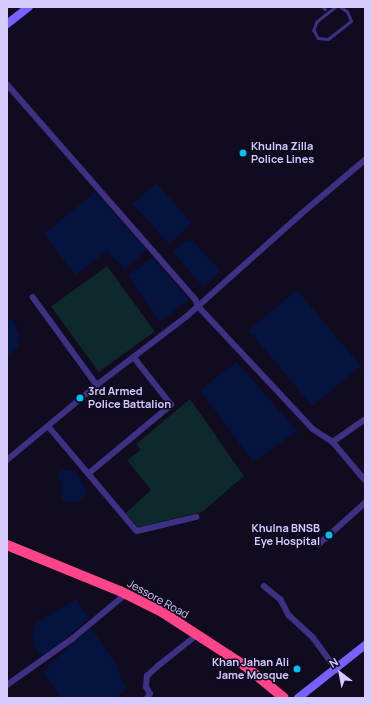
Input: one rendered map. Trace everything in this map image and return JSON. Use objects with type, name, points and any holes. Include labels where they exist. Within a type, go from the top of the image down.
[{"type":"highway","name":"Jessore Road","points":[[7,545],[126,594],[162,612],[245,666],[284,698]]},
{"type":"street","points":[[7,21],[24,7]]},
{"type":"street","points":[[7,24],[28,7]]},
{"type":"street","points":[[7,84],[196,300],[198,306],[313,429],[333,442],[365,480]]},
{"type":"street","points":[[7,460],[49,427],[97,385],[134,358],[198,306],[300,214],[365,160]]},
{"type":"street","points":[[32,297],[97,385]]},
{"type":"street","points":[[88,474],[171,405],[134,358]]},
{"type":"street","points":[[333,442],[365,420]]},
{"type":"street","points":[[49,427],[137,531],[196,517]]},
{"type":"street","points":[[319,544],[365,503]]},
{"type":"street","points":[[264,586],[281,600],[289,615],[313,637],[336,669]]},
{"type":"street","points":[[7,685],[66,643],[126,594]]},
{"type":"street","points":[[147,698],[150,694],[146,687],[147,676],[197,635]]},
{"type":"street","points":[[299,698],[365,646]]},
{"type":"lane","points":[[336,7],[316,22],[314,30],[318,38],[328,39],[351,21],[347,12],[340,7]]},
{"type":"green space","points":[[107,266],[155,332],[99,372],[51,307]]},
{"type":"green space","points":[[190,399],[244,476],[202,512],[138,527],[126,513],[151,490],[127,460],[141,450],[136,444]]},
{"type":"water","points":[[156,183],[192,223],[169,244],[133,204]]},
{"type":"water","points":[[95,192],[147,250],[125,269],[107,251],[75,275],[44,234]]},
{"type":"water","points":[[192,240],[221,272],[203,287],[173,252],[185,241]]},
{"type":"water","points":[[152,257],[189,300],[159,322],[129,276]]},
{"type":"water","points":[[297,290],[361,366],[312,406],[249,330]]},
{"type":"water","points":[[9,318],[14,323],[20,337],[19,346],[7,357],[7,319]]},
{"type":"water","points":[[237,362],[297,431],[253,462],[200,390]]},
{"type":"water","points":[[62,470],[75,471],[86,489],[86,496],[76,502],[63,501],[60,492],[62,484],[58,475]]},
{"type":"water","points":[[76,599],[89,618],[43,657],[35,648],[32,635],[36,623]]},
{"type":"water","points":[[91,628],[116,664],[127,689],[116,698],[61,698],[42,671]]},
{"type":"place","name":"Khulna Zilla Police Lines","points":[[243,153]]},
{"type":"place","name":"3rd Armed Police Battalion","points":[[80,398]]},
{"type":"place","name":"Khulna BNSB Eye Hospital","points":[[329,535]]},
{"type":"place","name":"Khan Jahan Ali Jame Mosque","points":[[297,669]]}]
